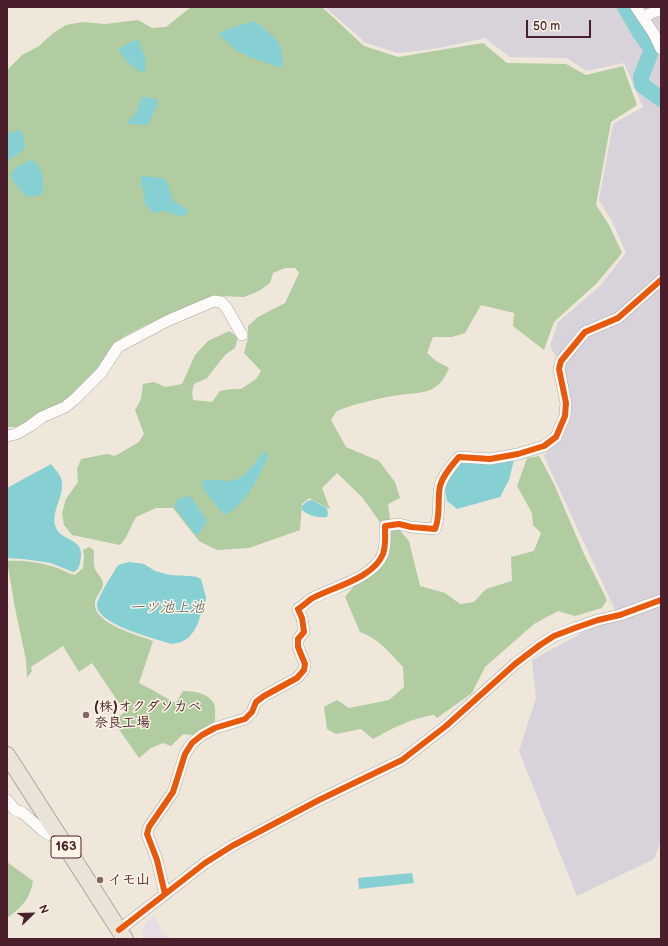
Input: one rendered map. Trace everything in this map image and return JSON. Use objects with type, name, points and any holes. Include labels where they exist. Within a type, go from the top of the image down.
[{"type":"highway","name":"163","points":[[7,755],[122,935]]},
{"type":"street","points":[[636,7],[661,49]]},
{"type":"street","points":[[643,17],[661,9]]},
{"type":"street","points":[[165,894],[157,860],[147,834],[149,827],[173,792],[185,754],[192,743],[202,735],[215,728],[245,719],[252,712],[256,702],[297,678],[304,670],[305,664],[298,647],[298,639],[304,632],[298,608],[311,599],[345,584],[376,566],[383,554],[385,526],[399,524],[411,527],[435,529],[439,518],[440,486],[450,467],[458,457],[490,459],[518,454],[544,446],[556,437],[565,416],[564,392],[559,369],[561,361],[585,332],[618,318],[661,280]]},
{"type":"street","points":[[7,436],[16,434],[42,417],[65,407],[101,373],[118,347],[195,308],[214,301],[221,302],[226,307],[242,335]]},
{"type":"street","points":[[122,935],[165,894],[205,863],[232,846],[318,800],[402,760],[446,726],[515,664],[554,636],[661,600]]},
{"type":"street","points":[[7,800],[15,810],[23,813],[50,836],[58,834]]},
{"type":"shaded area","points":[[325,7],[661,7],[661,841],[654,859],[577,896],[519,751],[536,698],[532,660],[617,614],[544,456],[563,431],[562,367],[550,346],[558,322],[600,286],[626,253],[612,221],[599,200],[613,124],[643,107],[624,63],[586,71],[567,58],[510,57],[485,38],[439,48],[398,53],[366,43]]},
{"type":"shaded area","points":[[154,915],[163,933],[172,939],[142,939],[143,927]]},
{"type":"green space","points":[[191,7],[322,7],[364,46],[398,57],[483,43],[507,63],[566,64],[586,75],[623,66],[637,105],[611,122],[596,205],[609,225],[622,253],[597,283],[554,322],[544,350],[513,326],[514,313],[481,305],[465,333],[452,337],[433,337],[427,353],[436,361],[449,368],[445,377],[435,388],[422,392],[386,397],[348,407],[336,412],[331,420],[346,447],[379,461],[395,482],[400,498],[388,504],[390,519],[409,541],[420,586],[445,593],[460,604],[474,602],[486,589],[512,581],[511,557],[534,551],[541,533],[533,525],[532,513],[517,486],[527,458],[539,456],[554,484],[584,554],[607,600],[602,608],[575,616],[558,611],[534,624],[485,667],[472,693],[437,718],[434,715],[418,718],[395,727],[373,739],[361,729],[336,734],[327,729],[324,707],[337,700],[349,708],[389,700],[404,687],[403,667],[378,642],[360,632],[345,597],[359,580],[373,574],[389,535],[362,497],[337,473],[322,488],[330,509],[309,498],[302,504],[300,530],[249,548],[217,550],[199,541],[173,508],[156,508],[136,517],[125,539],[120,545],[72,535],[64,525],[62,513],[66,499],[78,482],[77,469],[81,459],[107,454],[115,456],[139,442],[144,434],[135,410],[141,399],[143,384],[154,382],[165,387],[182,384],[195,355],[208,341],[229,331],[238,337],[235,348],[225,355],[207,378],[194,384],[192,392],[193,400],[212,402],[220,391],[241,389],[256,379],[261,371],[244,353],[248,338],[248,326],[258,317],[285,303],[299,273],[295,268],[285,268],[273,273],[270,283],[259,291],[244,297],[218,296],[202,301],[144,326],[123,337],[110,351],[92,376],[71,397],[59,406],[32,417],[22,427],[7,427],[7,72],[22,55],[39,46],[52,34],[66,25],[83,22],[105,24],[138,20],[152,28],[166,27]]},
{"type":"green space","points":[[89,547],[94,550],[95,569],[103,583],[95,602],[96,610],[101,617],[117,628],[153,641],[139,683],[176,703],[183,691],[187,691],[196,692],[209,697],[215,706],[215,721],[208,728],[193,735],[183,734],[171,746],[163,743],[151,748],[139,758],[113,721],[125,712],[92,663],[79,672],[63,646],[31,667],[32,671],[27,678],[26,660],[7,561],[40,563],[75,575],[83,568],[83,550]]},
{"type":"green space","points":[[7,862],[33,881],[27,898],[17,911],[7,918]]},
{"type":"water","points":[[255,21],[277,40],[282,53],[282,67],[280,68],[241,53],[227,43],[220,35],[220,32]]},
{"type":"water","points":[[137,39],[146,61],[145,71],[142,73],[127,62],[118,49]]},
{"type":"water","points":[[142,97],[157,99],[157,106],[148,125],[129,124],[128,122],[137,111]]},
{"type":"water","points":[[18,130],[22,132],[25,147],[17,155],[7,161],[7,134]]},
{"type":"water","points":[[31,160],[35,162],[40,170],[44,186],[42,195],[27,197],[15,184],[10,174],[18,166]]},
{"type":"water","points":[[142,176],[164,178],[167,182],[173,201],[187,209],[188,213],[181,217],[165,211],[154,213],[147,207],[144,200],[144,192],[140,181]]},
{"type":"water","points":[[264,452],[267,452],[268,456],[251,490],[239,505],[224,515],[204,490],[202,481],[235,480],[245,474]]},
{"type":"water","points":[[514,460],[509,480],[500,497],[457,509],[447,501],[444,485],[456,463],[503,463]]},
{"type":"water","points":[[51,464],[59,474],[62,482],[61,494],[54,519],[55,525],[62,535],[80,548],[81,554],[79,568],[73,572],[51,563],[7,558],[7,488]]},
{"type":"water","points":[[188,496],[191,497],[207,521],[199,534],[195,535],[174,506],[176,501]]},
{"type":"water","points":[[312,500],[327,508],[327,517],[313,516],[302,510],[302,506],[307,501]]},
{"type":"water","name":"一ツ池上池","points":[[129,562],[144,564],[155,571],[170,575],[190,576],[201,579],[206,597],[205,606],[194,631],[188,638],[181,642],[172,644],[142,635],[117,625],[100,613],[97,606],[99,598],[118,565]]},
{"type":"water","points":[[412,873],[414,883],[359,889],[358,878]]},
{"type":"waterway","points":[[625,7],[640,33],[652,49],[641,77],[642,85],[661,99]]},
{"type":"cycle path","points":[[165,894],[157,860],[147,834],[149,827],[173,792],[185,754],[192,743],[202,735],[215,728],[245,719],[252,712],[256,702],[297,678],[304,670],[305,664],[298,647],[298,639],[304,632],[302,618],[298,609],[311,599],[361,576],[378,563],[384,551],[385,526],[399,524],[411,527],[435,529],[438,518],[441,482],[445,474],[459,457],[490,459],[518,454],[544,446],[556,437],[565,416],[566,403],[559,369],[561,361],[585,332],[618,318],[661,280]]},
{"type":"cycle path","points":[[119,930],[205,863],[232,846],[319,800],[402,760],[446,726],[515,664],[554,636],[661,600]]},
{"type":"place","name":"(株)オクダソカベ 奈良工場","points":[[86,715]]},
{"type":"place","name":"イモ山","points":[[100,880]]}]
